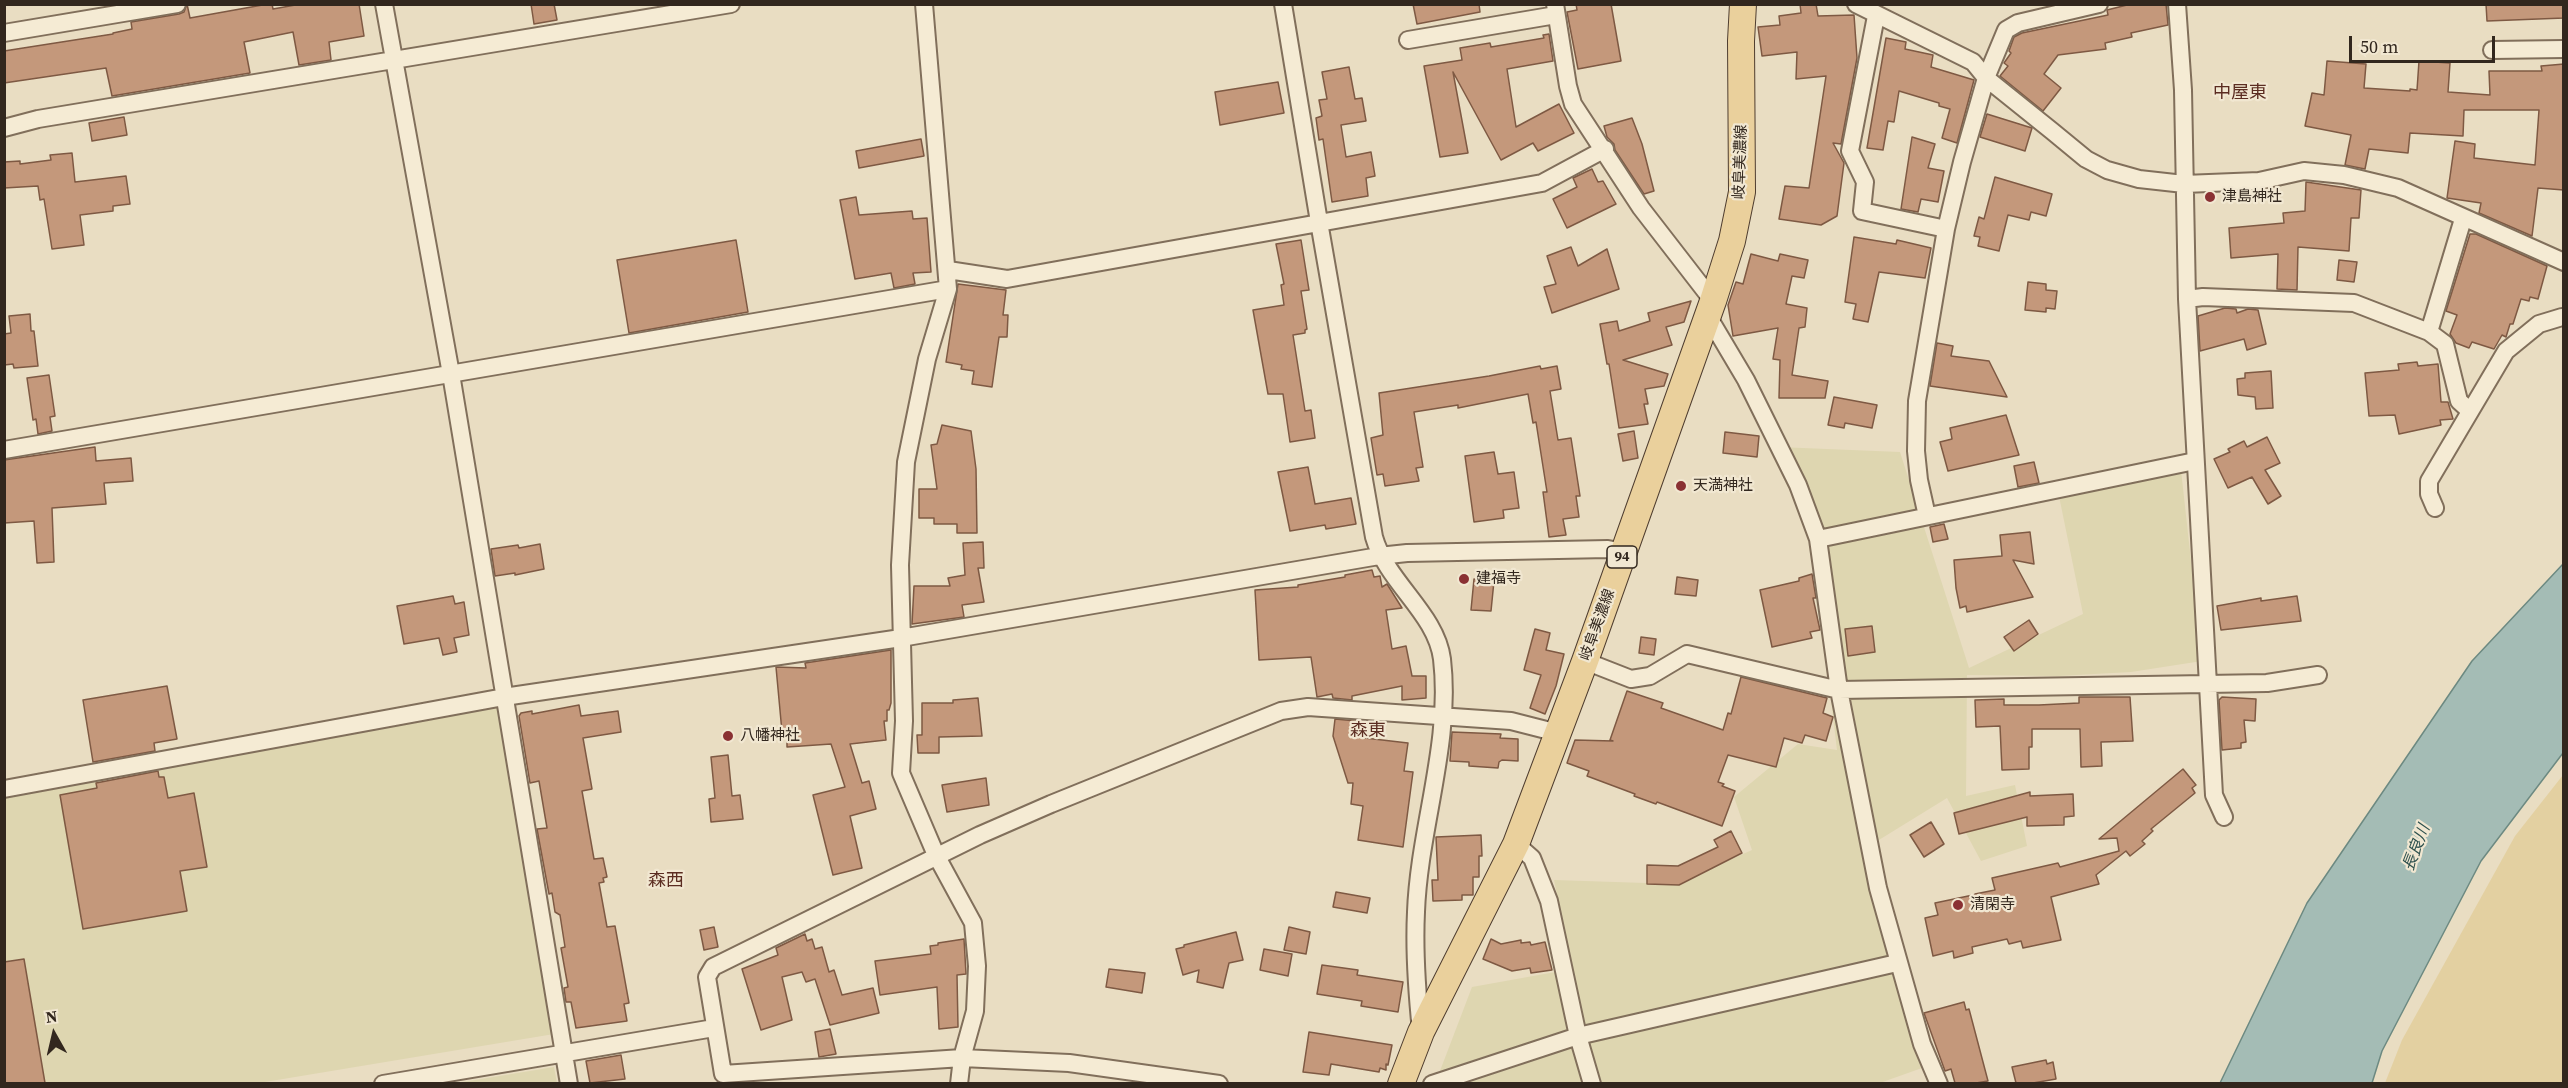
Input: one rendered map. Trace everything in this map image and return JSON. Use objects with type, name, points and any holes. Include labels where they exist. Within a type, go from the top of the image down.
[{"type":"main road","name":"岐阜美濃線","points":[[1401,1083],[1421,1032],[1516,844],[1585,661],[1711,309],[1732,241],[1742,192],[1741,41],[1743,4]]},
{"type":"street","points":[[4,33],[177,4]]},
{"type":"street","points":[[384,4],[451,374],[568,1083]]},
{"type":"street","points":[[4,128],[38,119],[731,4]]},
{"type":"street","points":[[924,4],[948,289],[927,359],[906,462],[900,565],[904,721],[901,773],[936,855],[973,923],[976,966],[975,1011],[962,1058],[959,1083]]},
{"type":"street","points":[[1283,4],[1318,222],[1380,556],[1438,638],[1442,660],[1443,718],[1416,912],[1417,998],[1421,1032]]},
{"type":"street","points":[[1856,4],[1876,16],[1973,62],[1986,78],[2086,159],[2107,170],[2139,179],[2184,184],[2259,180],[2304,171],[2344,175],[2398,188],[2463,219],[2564,262]]},
{"type":"street","points":[[1927,516],[1919,480],[1916,451],[1917,401],[1946,229],[1986,78],[2006,30],[2018,23],[2099,4]]},
{"type":"street","points":[[2176,4],[2183,90],[2187,299],[2214,795],[2224,817]]},
{"type":"street","points":[[1408,40],[1556,10],[1573,104],[1711,309],[1798,485],[1818,538],[1839,690],[1878,888],[1897,963],[1922,1044],[1939,1083]]},
{"type":"street","points":[[1876,16],[1850,151],[1865,182],[1862,212],[1946,229]]},
{"type":"street","points":[[2492,50],[2564,49]]},
{"type":"street","points":[[948,270],[1007,279],[1542,183],[1605,149]]},
{"type":"street","points":[[2429,332],[2463,219]]},
{"type":"street","points":[[4,450],[948,289]]},
{"type":"street","points":[[2187,299],[2203,297],[2354,303],[2429,332],[2445,344],[2459,401],[2470,411]]},
{"type":"street","points":[[2434,508],[2429,494],[2429,482],[2506,351],[2539,324],[2562,316]]},
{"type":"street","points":[[1818,538],[2195,461]]},
{"type":"street","points":[[4,789],[504,697],[901,638],[1380,556],[1407,553],[1596,549],[1624,552]]},
{"type":"street","points":[[1585,661],[1631,679],[1650,676],[1687,654],[1839,690],[2209,684],[2267,682],[2318,675]]},
{"type":"street","points":[[1219,1083],[1069,1063],[962,1058],[723,1074],[714,1028],[708,977],[713,967],[936,855],[1051,804],[1281,711],[1308,706],[1511,722],[1558,733]]},
{"type":"street","points":[[1516,844],[1532,858],[1549,901],[1578,1036],[1592,1083]]},
{"type":"street","points":[[1432,1083],[1578,1036],[1897,963]]},
{"type":"street","points":[[383,1083],[714,1028]]},
{"type":"shaded area","points":[[1778,447],[1900,452],[1969,668],[2083,614],[2059,496],[2181,470],[2202,661],[2131,672],[2058,676],[1967,675],[1966,796],[2015,785],[2027,846],[1981,861],[1947,798],[1874,843],[1922,1068],[1877,1084],[1435,1084],[1472,987],[1572,969],[1554,880],[1676,884],[1752,850],[1734,797],[1798,744],[1837,750],[1811,532]]},
{"type":"shaded area","points":[[498,705],[554,1034],[259,1083],[5,1084],[5,790]]},
{"type":"shaded area","points":[[554,1067],[557,1083],[457,1083]]},
{"type":"sand","points":[[2563,775],[2563,1083],[2385,1083],[2402,1040],[2515,836]]},
{"type":"water","name":"長良川","points":[[2563,564],[2563,753],[2481,861],[2382,1051],[2372,1083],[2220,1083],[2307,903],[2472,661]]},
{"type":"building","points":[[187,4],[190,18],[268,4],[272,4],[273,9],[301,4],[359,4],[364,36],[329,42],[331,60],[299,65],[293,32],[244,42],[250,73],[112,96],[106,68],[4,83],[4,51],[113,34],[132,29],[131,22],[184,12]]},
{"type":"building","points":[[531,4],[554,4],[557,20],[534,24]]},
{"type":"building","points":[[1413,4],[1479,4],[1480,12],[1417,24]]},
{"type":"building","points":[[1576,4],[1611,4],[1621,61],[1578,69],[1567,12],[1577,10]]},
{"type":"building","points":[[1800,4],[1816,4],[1818,16],[1854,15],[1857,58],[1841,144],[1833,143],[1844,163],[1837,216],[1821,225],[1779,219],[1785,186],[1809,188],[1826,76],[1796,79],[1797,52],[1762,56],[1758,27],[1780,25],[1779,16],[1801,13]]},
{"type":"building","points":[[2131,4],[2166,4],[2168,25],[2131,33],[2132,37],[2105,43],[2106,49],[2058,55],[2044,74],[2061,88],[2043,111],[2000,76],[2008,66],[2004,63],[2011,53],[2009,51],[2014,37],[2022,33],[2108,15],[2107,10]]},
{"type":"building","points":[[2486,4],[2564,4],[2564,18],[2487,21]]},
{"type":"building","points":[[1549,34],[1553,61],[1507,69],[1516,127],[1559,104],[1574,133],[1538,151],[1533,143],[1501,160],[1453,72],[1468,153],[1440,157],[1424,66],[1462,60],[1460,48],[1490,43],[1491,47],[1544,38],[1543,35]]},
{"type":"building","points":[[1886,38],[1906,42],[1905,49],[1933,55],[1931,67],[1974,80],[1957,143],[1942,138],[1950,109],[1939,106],[1939,103],[1899,91],[1894,122],[1888,121],[1883,150],[1867,148]]},
{"type":"building","points":[[2327,61],[2366,64],[2364,88],[2410,91],[2410,89],[2417,90],[2419,61],[2450,63],[2448,92],[2490,95],[2489,71],[2542,71],[2541,66],[2564,64],[2564,190],[2538,188],[2532,236],[2479,213],[2481,203],[2447,198],[2455,141],[2475,144],[2474,158],[2535,165],[2539,110],[2464,110],[2463,136],[2410,133],[2408,153],[2369,149],[2365,169],[2345,165],[2351,135],[2305,126],[2312,93],[2324,95]]},
{"type":"building","points":[[1349,67],[1355,99],[1362,98],[1366,121],[1341,125],[1346,157],[1371,152],[1375,176],[1366,178],[1368,196],[1332,202],[1323,139],[1319,140],[1316,118],[1322,116],[1319,100],[1327,99],[1322,72]]},
{"type":"building","points":[[1278,82],[1284,113],[1220,125],[1215,92]]},
{"type":"building","points":[[1987,114],[2032,128],[2025,151],[1980,137]]},
{"type":"building","points":[[124,117],[127,135],[92,141],[89,123]]},
{"type":"building","points":[[1632,118],[1642,144],[1654,191],[1644,194],[1615,150],[1614,144],[1607,137],[1604,126]]},
{"type":"building","points":[[1912,137],[1935,144],[1928,168],[1944,171],[1938,202],[1921,199],[1918,212],[1901,209]]},
{"type":"building","points":[[921,139],[924,156],[859,168],[856,151]]},
{"type":"building","points":[[72,153],[75,182],[126,176],[130,204],[113,206],[113,211],[80,215],[84,245],[52,249],[44,199],[40,200],[38,186],[4,188],[4,162],[20,161],[20,164],[51,160],[50,155]]},
{"type":"building","points":[[1592,169],[1598,182],[1603,181],[1616,204],[1567,228],[1553,199],[1577,187],[1573,178]]},
{"type":"building","points":[[1995,177],[2052,194],[2046,216],[2031,212],[2029,220],[2008,215],[1999,251],[1978,246],[1980,237],[1974,236],[1979,217],[1984,219]]},
{"type":"building","points":[[2306,182],[2361,190],[2359,218],[2351,218],[2349,251],[2298,247],[2297,290],[2277,289],[2278,254],[2231,258],[2229,228],[2284,223],[2283,213],[2305,211]]},
{"type":"building","points":[[856,197],[859,215],[912,211],[913,219],[927,218],[931,272],[913,273],[915,284],[894,288],[891,273],[855,279],[840,200]]},
{"type":"building","points":[[2470,234],[2476,234],[2547,266],[2538,299],[2530,297],[2529,301],[2521,299],[2506,337],[2502,335],[2494,349],[2472,342],[2469,348],[2456,343],[2450,334],[2457,315],[2446,311]]},
{"type":"building","points":[[1854,237],[1896,244],[1897,240],[1931,248],[1925,278],[1879,272],[1868,322],[1853,319],[1856,304],[1845,302]]},
{"type":"building","points":[[736,240],[748,312],[629,333],[617,260]]},
{"type":"building","points":[[1301,240],[1309,290],[1301,291],[1307,329],[1305,333],[1293,335],[1305,411],[1311,410],[1315,438],[1290,442],[1283,394],[1268,394],[1253,310],[1284,305],[1281,285],[1284,284],[1276,244]]},
{"type":"building","points":[[1571,247],[1578,266],[1607,249],[1619,289],[1552,313],[1544,287],[1556,284],[1547,256]]},
{"type":"building","points":[[1751,254],[1778,261],[1780,254],[1808,260],[1804,278],[1792,276],[1786,304],[1807,308],[1805,327],[1799,328],[1792,375],[1828,381],[1825,398],[1779,398],[1780,360],[1773,359],[1778,328],[1733,336],[1728,305],[1736,282],[1743,284]]},
{"type":"building","points":[[2339,260],[2357,262],[2354,282],[2337,280]]},
{"type":"building","points":[[2028,282],[2046,284],[2046,290],[2057,291],[2055,309],[2046,308],[2046,312],[2025,310]]},
{"type":"building","points":[[958,284],[1006,290],[1003,315],[1008,315],[1007,337],[999,337],[992,387],[972,384],[974,371],[961,369],[962,365],[946,362]]},
{"type":"building","points":[[1691,301],[1684,322],[1666,327],[1672,345],[1623,360],[1668,374],[1664,386],[1645,389],[1648,404],[1644,404],[1648,424],[1619,428],[1600,324],[1617,321],[1619,331],[1650,321],[1648,313]]},
{"type":"building","points":[[2225,308],[2236,309],[2237,313],[2248,309],[2258,310],[2266,344],[2247,350],[2244,339],[2200,351],[2198,316]]},
{"type":"building","points":[[30,314],[38,366],[14,368],[13,364],[4,365],[4,334],[11,333],[9,316]]},
{"type":"building","points":[[1937,343],[1953,346],[1951,356],[1989,361],[2007,397],[1930,386]]},
{"type":"building","points":[[2417,362],[2418,366],[2438,364],[2441,402],[2448,402],[2453,419],[2440,420],[2441,425],[2399,434],[2395,415],[2369,416],[2365,373],[2399,370],[2398,364]]},
{"type":"building","points":[[1540,366],[1541,369],[1557,366],[1561,389],[1550,391],[1558,440],[1571,438],[1580,496],[1576,496],[1579,517],[1563,519],[1566,535],[1549,537],[1543,492],[1547,492],[1536,422],[1533,423],[1528,394],[1458,408],[1458,405],[1414,412],[1423,467],[1416,468],[1419,481],[1385,486],[1383,474],[1377,475],[1371,438],[1383,435],[1379,393]]},
{"type":"building","points":[[2271,371],[2273,408],[2256,409],[2255,397],[2238,395],[2237,379],[2245,378],[2245,373]]},
{"type":"building","points":[[49,375],[55,416],[50,417],[52,431],[38,434],[36,419],[33,420],[27,378]]},
{"type":"building","points":[[1834,397],[1877,405],[1872,428],[1845,423],[1844,428],[1828,425]]},
{"type":"building","points":[[2006,415],[2019,455],[1948,471],[1940,442],[1952,439],[1950,428]]},
{"type":"building","points":[[942,425],[971,431],[976,469],[977,533],[957,533],[957,524],[934,524],[934,518],[919,518],[919,489],[937,489],[931,445],[937,444]]},
{"type":"building","points":[[1634,431],[1638,458],[1623,461],[1618,434]]},
{"type":"building","points":[[1725,432],[1759,436],[1757,457],[1723,453]]},
{"type":"building","points":[[2267,437],[2280,463],[2265,470],[2281,496],[2268,504],[2252,477],[2228,488],[2214,459],[2230,452],[2228,449],[2244,441],[2247,447]]},
{"type":"building","points":[[95,447],[96,461],[131,458],[133,481],[104,483],[106,504],[52,508],[54,562],[37,563],[34,521],[4,523],[4,460]]},
{"type":"building","points":[[1494,452],[1498,474],[1514,472],[1519,508],[1503,510],[1504,518],[1474,522],[1465,456]]},
{"type":"building","points":[[2034,462],[2039,483],[2018,487],[2014,466]]},
{"type":"building","points":[[1308,467],[1315,504],[1351,498],[1356,524],[1326,529],[1325,525],[1290,531],[1278,472]]},
{"type":"building","points":[[1944,524],[1948,539],[1933,542],[1930,527]]},
{"type":"building","points":[[2030,532],[2034,564],[2013,560],[2033,597],[1967,612],[1966,606],[1960,608],[1954,560],[2002,556],[2000,535]]},
{"type":"building","points":[[983,542],[984,568],[978,568],[984,602],[962,605],[964,617],[912,624],[914,586],[950,586],[948,578],[965,575],[963,543]]},
{"type":"building","points":[[540,544],[544,569],[515,575],[515,573],[495,576],[491,549],[518,545],[519,548]]},
{"type":"building","points":[[1372,570],[1374,577],[1380,576],[1382,587],[1387,584],[1402,608],[1386,610],[1392,649],[1406,646],[1412,676],[1426,676],[1426,698],[1402,700],[1402,686],[1352,696],[1352,700],[1333,698],[1332,694],[1317,697],[1311,657],[1259,660],[1255,590],[1298,587],[1298,585]]},
{"type":"building","points":[[1812,574],[1816,598],[1813,598],[1820,630],[1810,632],[1812,638],[1772,647],[1760,590],[1799,581],[1799,578]]},
{"type":"building","points":[[1677,577],[1698,580],[1696,596],[1675,594]]},
{"type":"building","points":[[1474,579],[1494,581],[1491,611],[1471,610]]},
{"type":"building","points":[[453,596],[455,604],[464,602],[469,635],[454,638],[457,652],[443,655],[439,638],[404,644],[397,606]]},
{"type":"building","points":[[2297,596],[2301,621],[2221,630],[2217,606],[2261,598],[2261,601]]},
{"type":"building","points":[[2029,620],[2038,634],[2014,651],[2004,637]]},
{"type":"building","points":[[1872,626],[1875,652],[1848,656],[1845,629]]},
{"type":"building","points":[[1535,629],[1550,633],[1546,650],[1564,654],[1556,686],[1545,714],[1530,708],[1541,675],[1524,670]]},
{"type":"building","points":[[1641,637],[1656,639],[1654,655],[1639,653]]},
{"type":"building","points":[[891,650],[891,703],[887,710],[887,721],[884,721],[886,740],[850,744],[862,783],[869,781],[876,809],[850,816],[862,868],[833,875],[813,795],[845,787],[831,744],[787,747],[787,732],[782,732],[776,667],[806,668],[805,663]]},
{"type":"building","points":[[1741,677],[1827,698],[1823,713],[1833,717],[1826,741],[1805,735],[1802,743],[1784,738],[1776,767],[1728,755],[1718,782],[1735,791],[1722,826],[1634,796],[1635,794],[1587,776],[1589,771],[1567,763],[1575,740],[1613,741],[1610,740],[1627,691],[1663,703],[1661,708],[1723,730],[1728,713],[1731,714]]},
{"type":"building","points":[[167,686],[177,739],[154,743],[155,751],[93,762],[83,700]]},
{"type":"building","points":[[2079,697],[2130,697],[2133,741],[2101,742],[2102,766],[2081,767],[2080,729],[2032,729],[2029,769],[2002,770],[2000,726],[1976,727],[1975,700],[2004,699],[2004,705],[2039,705],[2079,703]]},
{"type":"building","points":[[2222,697],[2256,699],[2255,721],[2244,720],[2246,742],[2241,743],[2241,748],[2222,750],[2219,700]]},
{"type":"building","points":[[978,698],[982,736],[939,737],[939,753],[918,753],[917,735],[922,735],[922,703],[953,703],[953,700]]},
{"type":"building","points":[[579,705],[581,716],[618,711],[621,732],[583,738],[592,789],[582,791],[594,859],[603,858],[607,877],[603,878],[604,882],[599,883],[607,927],[615,926],[629,1003],[624,1004],[627,1021],[576,1028],[571,1002],[566,1002],[564,988],[568,987],[561,948],[565,947],[560,915],[555,912],[552,893],[549,894],[537,829],[547,828],[539,781],[530,783],[519,716],[521,713],[532,711],[532,714]]},
{"type":"building","points":[[1335,719],[1356,721],[1357,726],[1366,727],[1365,738],[1408,743],[1404,771],[1413,772],[1403,847],[1358,840],[1363,806],[1351,804],[1353,783],[1348,783],[1333,736]]},
{"type":"building","points":[[1452,732],[1501,734],[1500,738],[1518,739],[1518,761],[1502,760],[1498,768],[1469,766],[1469,762],[1450,761]]},
{"type":"building","points":[[728,755],[732,796],[740,795],[743,819],[711,822],[709,799],[715,798],[711,757]]},
{"type":"building","points":[[2183,769],[2196,785],[2192,788],[2195,793],[2151,829],[2153,831],[2142,841],[2145,844],[2130,856],[2126,851],[2096,875],[2099,884],[2051,897],[2061,940],[2023,948],[2021,941],[2009,944],[2007,939],[1972,947],[1973,953],[1954,958],[1953,951],[1933,956],[1925,918],[1938,915],[1935,903],[1973,895],[1974,897],[1975,894],[1995,890],[1992,878],[2058,863],[2060,867],[2119,851],[2117,838],[2099,839]]},
{"type":"building","points":[[158,771],[159,777],[164,777],[168,798],[194,793],[207,867],[180,871],[187,911],[83,929],[60,795],[97,788],[96,783]]},
{"type":"building","points":[[986,778],[989,805],[947,812],[942,785]]},
{"type":"building","points":[[2030,792],[2030,796],[2073,794],[2074,816],[2064,817],[2064,825],[2027,826],[2027,817],[1959,834],[1954,813]]},
{"type":"building","points":[[1931,822],[1944,844],[1924,857],[1910,835]]},
{"type":"building","points":[[1731,831],[1742,853],[1679,885],[1647,884],[1647,865],[1678,866],[1718,847],[1714,840]]},
{"type":"building","points":[[1481,835],[1482,856],[1479,856],[1479,877],[1473,877],[1473,895],[1462,895],[1462,900],[1433,901],[1432,880],[1438,880],[1436,837]]},
{"type":"building","points":[[1336,892],[1370,898],[1367,913],[1333,907]]},
{"type":"building","points":[[714,927],[718,947],[704,950],[700,930]]},
{"type":"building","points":[[1289,927],[1310,932],[1306,954],[1284,950]]},
{"type":"building","points":[[1236,932],[1243,960],[1229,963],[1223,988],[1197,982],[1199,970],[1183,975],[1176,949]]},
{"type":"building","points":[[805,934],[807,941],[812,939],[815,949],[822,947],[829,972],[834,970],[842,995],[873,988],[879,1013],[830,1025],[815,979],[806,982],[802,972],[782,977],[792,1020],[761,1030],[742,969],[778,955],[776,948]]},
{"type":"building","points":[[964,939],[966,974],[957,975],[958,1027],[939,1029],[937,987],[880,995],[875,961],[931,954],[930,946]]},
{"type":"building","points":[[1491,939],[1501,944],[1521,940],[1521,943],[1530,942],[1531,945],[1545,942],[1552,970],[1531,973],[1530,968],[1512,971],[1483,959]]},
{"type":"building","points":[[1264,949],[1292,954],[1288,976],[1260,970]]},
{"type":"building","points":[[24,959],[45,1083],[4,1083],[4,962]]},
{"type":"building","points":[[1322,965],[1358,970],[1357,975],[1403,982],[1398,1012],[1361,1006],[1362,1001],[1317,994]]},
{"type":"building","points":[[1109,969],[1145,973],[1142,993],[1106,987]]},
{"type":"building","points":[[1964,1002],[1966,1010],[1969,1009],[1988,1081],[1955,1083],[1951,1069],[1945,1071],[1924,1013]]},
{"type":"building","points":[[830,1029],[836,1054],[819,1057],[815,1032]]},
{"type":"building","points":[[1309,1032],[1392,1045],[1386,1070],[1380,1068],[1379,1072],[1331,1064],[1329,1075],[1303,1072]]},
{"type":"building","points":[[621,1055],[625,1079],[590,1083],[586,1061]]},
{"type":"building","points":[[2046,1060],[2047,1064],[2053,1062],[2056,1079],[2016,1083],[2012,1067]]},
{"type":"place","name":"津島神社","points":[[2210,197]]},
{"type":"place","name":"天満神社","points":[[1681,486]]},
{"type":"place","name":"建福寺","points":[[1464,579]]},
{"type":"place","name":"八幡神社","points":[[728,736]]},
{"type":"place","name":"清閑寺","points":[[1958,905]]},
{"type":"district","name":"中屋東","points":[[2240,93]]},
{"type":"district","name":"森東","points":[[1368,731]]},
{"type":"district","name":"森西","points":[[666,881]]}]
